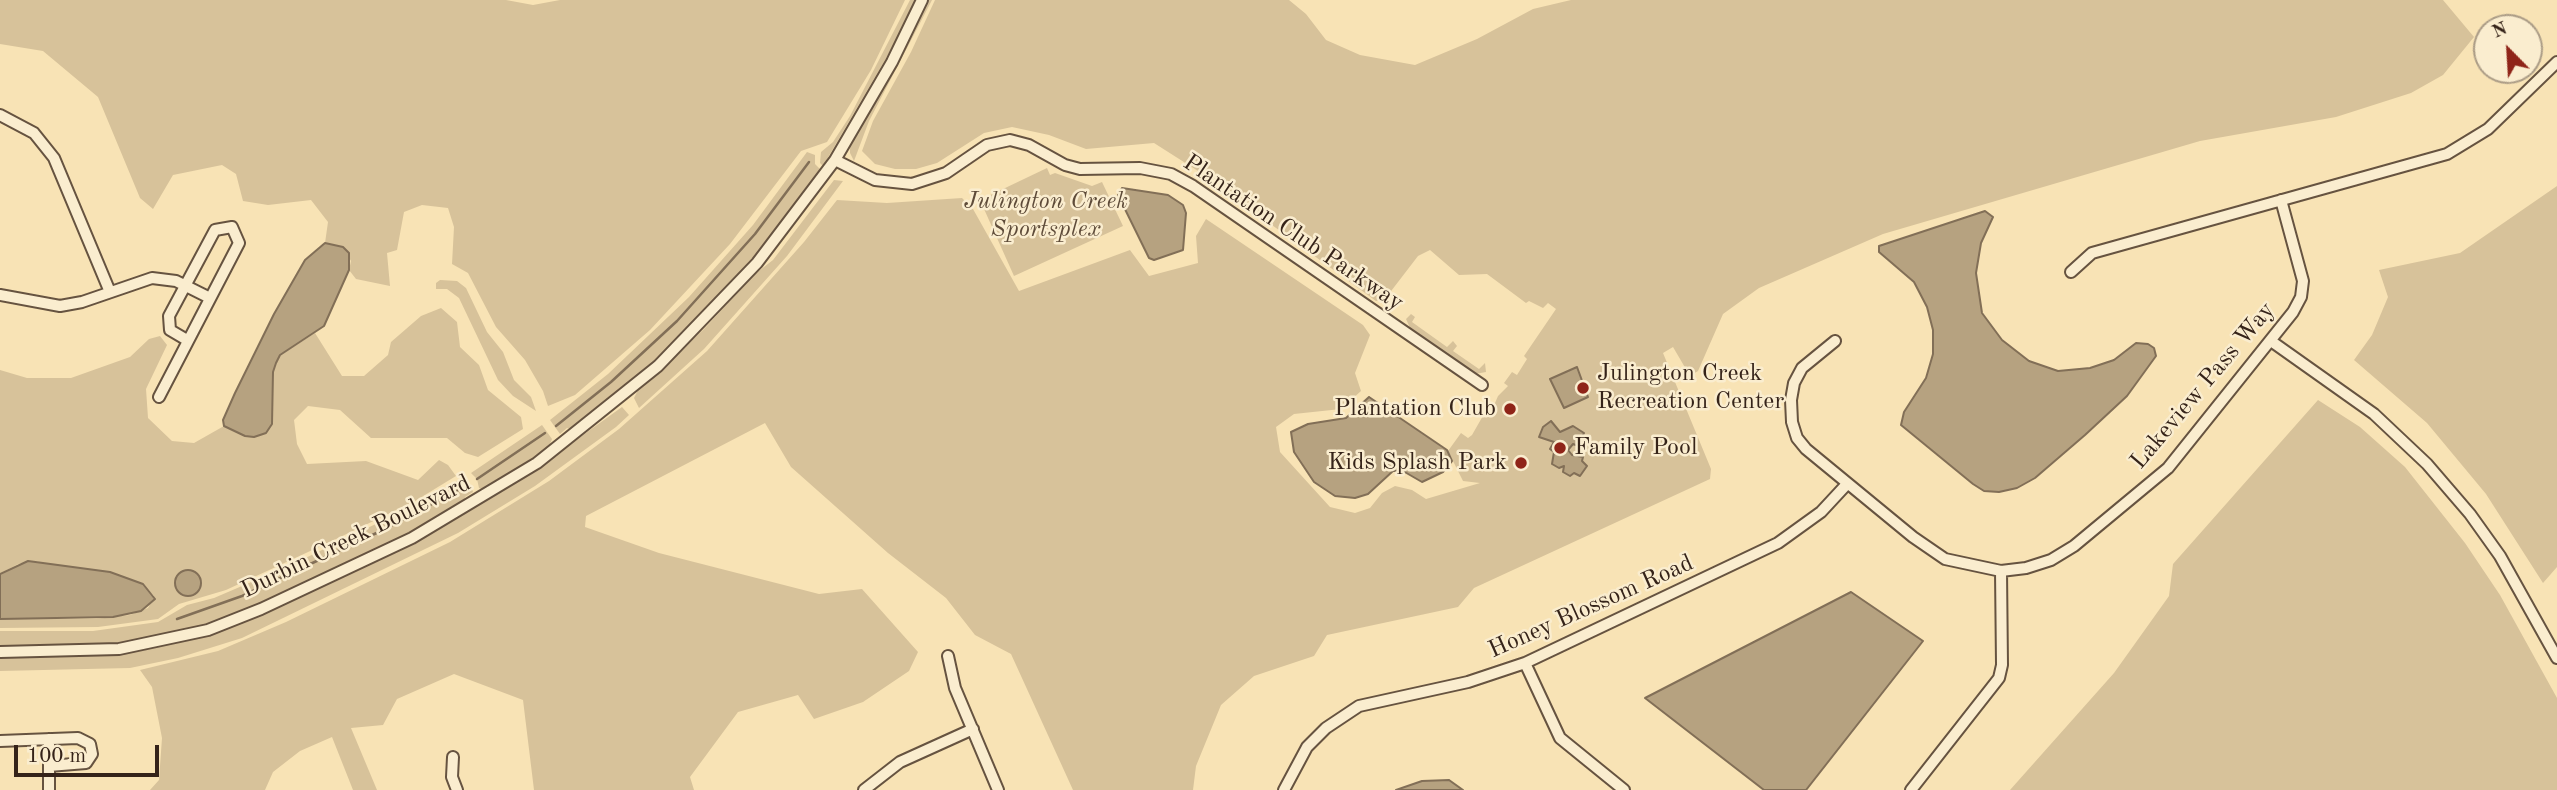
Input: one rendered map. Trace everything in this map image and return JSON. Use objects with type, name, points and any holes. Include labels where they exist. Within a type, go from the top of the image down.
[{"type":"street","name":"Durbin Creek Boulevard","points":[[0,652],[119,649],[208,630],[261,609],[456,514],[562,445],[658,366],[749,272],[835,160],[892,62],[922,0]]},
{"type":"street","points":[[2071,272],[2092,253],[2460,148],[2488,129],[2557,62]]},
{"type":"street","points":[[0,115],[34,133],[54,158],[110,292]]},
{"type":"street","name":"Plantation Club Parkway","points":[[835,160],[875,180],[912,184],[946,173],[987,145],[1010,140],[1029,145],[1080,169],[1140,168],[1171,174],[1193,186],[1482,386]]},
{"type":"street","name":"Lakeview Pass Way","points":[[1835,341],[1802,368],[1791,400],[1797,438],[1814,458],[1913,537],[1945,559],[2001,571],[2051,560],[2074,546],[2159,476],[2271,341],[2299,303],[2303,288],[2281,200]]},
{"type":"street","points":[[159,397],[239,243],[232,228],[215,230],[168,324],[175,334],[187,340]]},
{"type":"street","points":[[0,295],[60,306],[152,278],[164,278],[210,298]]},
{"type":"street","points":[[2271,341],[2374,414],[2427,464],[2470,514],[2500,556],[2529,603],[2557,657]]},
{"type":"street","name":"Honey Blossom Road","points":[[1284,790],[1307,747],[1326,728],[1359,706],[1468,682],[1525,663],[1778,543],[1821,512],[1847,484]]},
{"type":"street","points":[[1911,790],[1999,678],[2003,665],[2001,571]]},
{"type":"street","points":[[948,656],[952,677],[998,790]]},
{"type":"street","points":[[1525,663],[1560,738],[1624,790]]},
{"type":"street","points":[[864,790],[900,762],[973,729]]},
{"type":"street","points":[[0,741],[81,738],[90,744],[92,754],[82,765],[49,766]]},
{"type":"street","points":[[49,739],[49,790]]},
{"type":"street","points":[[453,757],[452,777],[457,790]]},
{"type":"green space","points":[[0,0],[506,0],[533,5],[560,0],[905,0],[871,70],[827,142],[801,151],[730,244],[650,330],[575,395],[548,406],[543,391],[525,360],[496,327],[468,273],[452,264],[454,227],[448,208],[422,205],[404,212],[397,250],[387,253],[390,286],[356,279],[349,270],[351,261],[343,247],[325,243],[328,222],[311,200],[268,205],[243,201],[236,174],[222,165],[173,175],[153,209],[140,198],[98,97],[43,51],[0,44]]},
{"type":"green space","points":[[910,0],[915,0],[899,36],[823,166],[820,163],[821,152],[833,142],[850,116]]},
{"type":"green space","points":[[927,0],[932,0],[869,121],[854,161],[850,144],[894,69]]},
{"type":"green space","points":[[935,0],[1289,0],[1306,14],[1326,40],[1360,55],[1415,65],[1477,39],[1533,9],[1571,0],[2443,0],[2473,36],[2443,75],[2411,93],[2336,117],[2200,141],[1883,234],[1759,288],[1723,314],[1698,371],[1690,376],[1673,347],[1663,353],[1711,469],[1710,479],[1474,588],[1458,607],[1327,635],[1314,656],[1254,676],[1221,705],[1196,766],[1193,790],[1073,790],[1011,654],[975,635],[946,598],[888,553],[791,467],[765,423],[586,516],[585,527],[659,553],[819,594],[862,589],[918,652],[909,671],[863,702],[814,719],[798,695],[738,712],[690,777],[694,790],[534,790],[523,700],[454,674],[397,699],[383,725],[351,728],[377,790],[353,790],[332,737],[300,751],[273,772],[265,790],[150,790],[159,780],[162,738],[152,687],[140,670],[218,651],[286,622],[450,542],[549,481],[619,429],[707,351],[804,242],[837,200],[887,203],[962,198],[973,209],[1019,291],[1130,250],[1149,276],[1198,263],[1196,236],[1206,219],[1363,325],[1370,335],[1355,373],[1361,391],[1341,409],[1294,414],[1276,427],[1280,452],[1330,507],[1355,513],[1370,508],[1382,493],[1395,486],[1412,490],[1426,499],[1480,483],[1463,481],[1448,451],[1461,433],[1468,438],[1472,435],[1488,407],[1492,410],[1498,396],[1508,386],[1504,383],[1512,372],[1517,375],[1527,359],[1524,356],[1556,309],[1548,303],[1543,308],[1529,301],[1526,303],[1487,274],[1459,275],[1430,250],[1418,256],[1385,299],[1376,301],[1198,171],[1154,143],[1086,149],[1049,135],[1012,127],[984,133],[937,163],[916,169],[895,169],[875,164],[862,151],[873,121],[911,52]]},
{"type":"green space","points":[[807,152],[815,155],[815,164],[821,170],[749,264],[673,344],[634,380],[572,430],[567,428],[560,434],[550,420],[608,374],[689,297],[753,225]]},
{"type":"green space","name":"Julington Creek Sportsplex","points":[[1047,168],[1050,175],[1055,173],[1092,186],[1102,182],[1123,226],[1014,276],[980,200]]},
{"type":"green space","points":[[834,180],[843,181],[787,256],[704,349],[639,408],[634,398],[638,390],[704,329],[755,274],[773,260]]},
{"type":"green space","points":[[2557,186],[2557,567],[2543,583],[2486,494],[2427,423],[2354,360],[2372,335],[2388,297],[2379,270],[2460,253]]},
{"type":"green space","points":[[440,280],[457,281],[466,288],[487,332],[503,352],[514,380],[531,397],[536,411],[513,396],[498,380],[459,298],[447,289],[436,289],[436,283]]},
{"type":"green space","points":[[441,308],[457,322],[460,347],[479,365],[488,390],[521,417],[523,429],[478,457],[465,453],[447,438],[371,438],[340,410],[308,406],[294,420],[297,444],[307,464],[366,461],[418,480],[439,460],[448,465],[456,476],[415,501],[334,540],[226,590],[179,604],[158,619],[98,627],[0,628],[0,619],[96,619],[130,615],[148,608],[154,596],[147,589],[35,561],[18,564],[0,574],[0,370],[27,378],[71,378],[130,357],[149,339],[160,336],[167,345],[146,389],[148,418],[172,441],[194,443],[224,426],[245,436],[273,414],[273,372],[280,355],[315,333],[342,376],[364,376],[388,355],[391,342],[421,316]]},
{"type":"green space","points":[[1411,314],[1415,317],[1412,322],[1447,347],[1453,341],[1457,346],[1453,351],[1479,369],[1485,363],[1486,372],[1475,374],[1411,330],[1406,319]]},
{"type":"green space","points":[[2318,400],[2360,427],[2405,467],[2465,543],[2500,595],[2557,698],[2557,790],[2010,790],[2114,673],[2169,596],[2173,564]]},
{"type":"green space","points":[[622,407],[629,415],[616,427],[535,486],[458,533],[242,638],[178,658],[130,668],[0,671],[0,658],[141,651],[216,633],[453,521],[530,473]]},
{"type":"green space","points":[[542,425],[552,439],[549,447],[484,490],[479,488],[477,479],[471,473]]},
{"type":"green space","points":[[464,477],[473,492],[465,497],[463,503],[402,536],[250,608],[202,626],[117,644],[0,646],[0,631],[93,631],[158,622],[187,605],[214,598],[291,565],[417,504]]},
{"type":"shaded area","points":[[1122,188],[1168,195],[1183,205],[1186,213],[1183,250],[1154,260],[1149,258],[1118,195]]},
{"type":"shaded area","points":[[1985,211],[1993,217],[1981,243],[1976,273],[1982,313],[2002,340],[2029,361],[2058,371],[2090,368],[2114,360],[2136,343],[2148,344],[2154,348],[2156,356],[2127,396],[2085,435],[2035,478],[2017,488],[1999,492],[1984,491],[1973,484],[1901,425],[1904,412],[1926,378],[1933,354],[1933,330],[1927,307],[1914,282],[1879,252],[1879,246]]},
{"type":"shaded area","points":[[325,243],[343,247],[349,253],[349,270],[324,326],[280,355],[276,363],[273,372],[272,424],[266,433],[254,437],[245,436],[224,426],[223,420],[235,393],[274,314],[305,260]]},
{"type":"shaded area","points":[[1577,367],[1588,397],[1564,408],[1550,379]]},
{"type":"shaded area","points":[[1369,397],[1447,450],[1452,461],[1443,472],[1422,482],[1403,471],[1393,471],[1368,494],[1355,498],[1335,496],[1314,482],[1294,452],[1291,432],[1308,424],[1346,418]]},
{"type":"shaded area","name":"Family Pool","points":[[1551,421],[1560,432],[1573,426],[1584,433],[1582,437],[1586,440],[1581,447],[1573,444],[1568,450],[1572,455],[1583,457],[1582,461],[1587,466],[1580,476],[1574,473],[1570,476],[1563,472],[1564,466],[1559,468],[1552,464],[1554,452],[1550,449],[1554,442],[1539,437],[1543,427]]},
{"type":"shaded area","points":[[28,561],[110,572],[143,584],[155,599],[141,611],[113,617],[0,619],[0,574]]},
{"type":"shaded area","points":[[188,570],[197,574],[201,583],[197,592],[188,596],[179,592],[175,583],[179,574]]},
{"type":"shaded area","points":[[1851,592],[1923,641],[1806,790],[1764,790],[1645,698]]},
{"type":"shaded area","points":[[1449,780],[1463,790],[1396,790],[1422,781]]},
{"type":"waterway","points":[[556,426],[611,382],[677,321],[755,234],[809,162]]},
{"type":"waterway","points":[[477,479],[545,433]]},
{"type":"waterway","points":[[177,619],[242,596],[385,529],[466,486]]},
{"type":"place","name":"Julington Creek Recreation Center","points":[[1583,388]]},
{"type":"place","name":"Plantation Club","points":[[1510,409]]},
{"type":"place","name":"Family Pool","points":[[1560,448]]},
{"type":"place","name":"Kids Splash Park","points":[[1521,463]]}]
